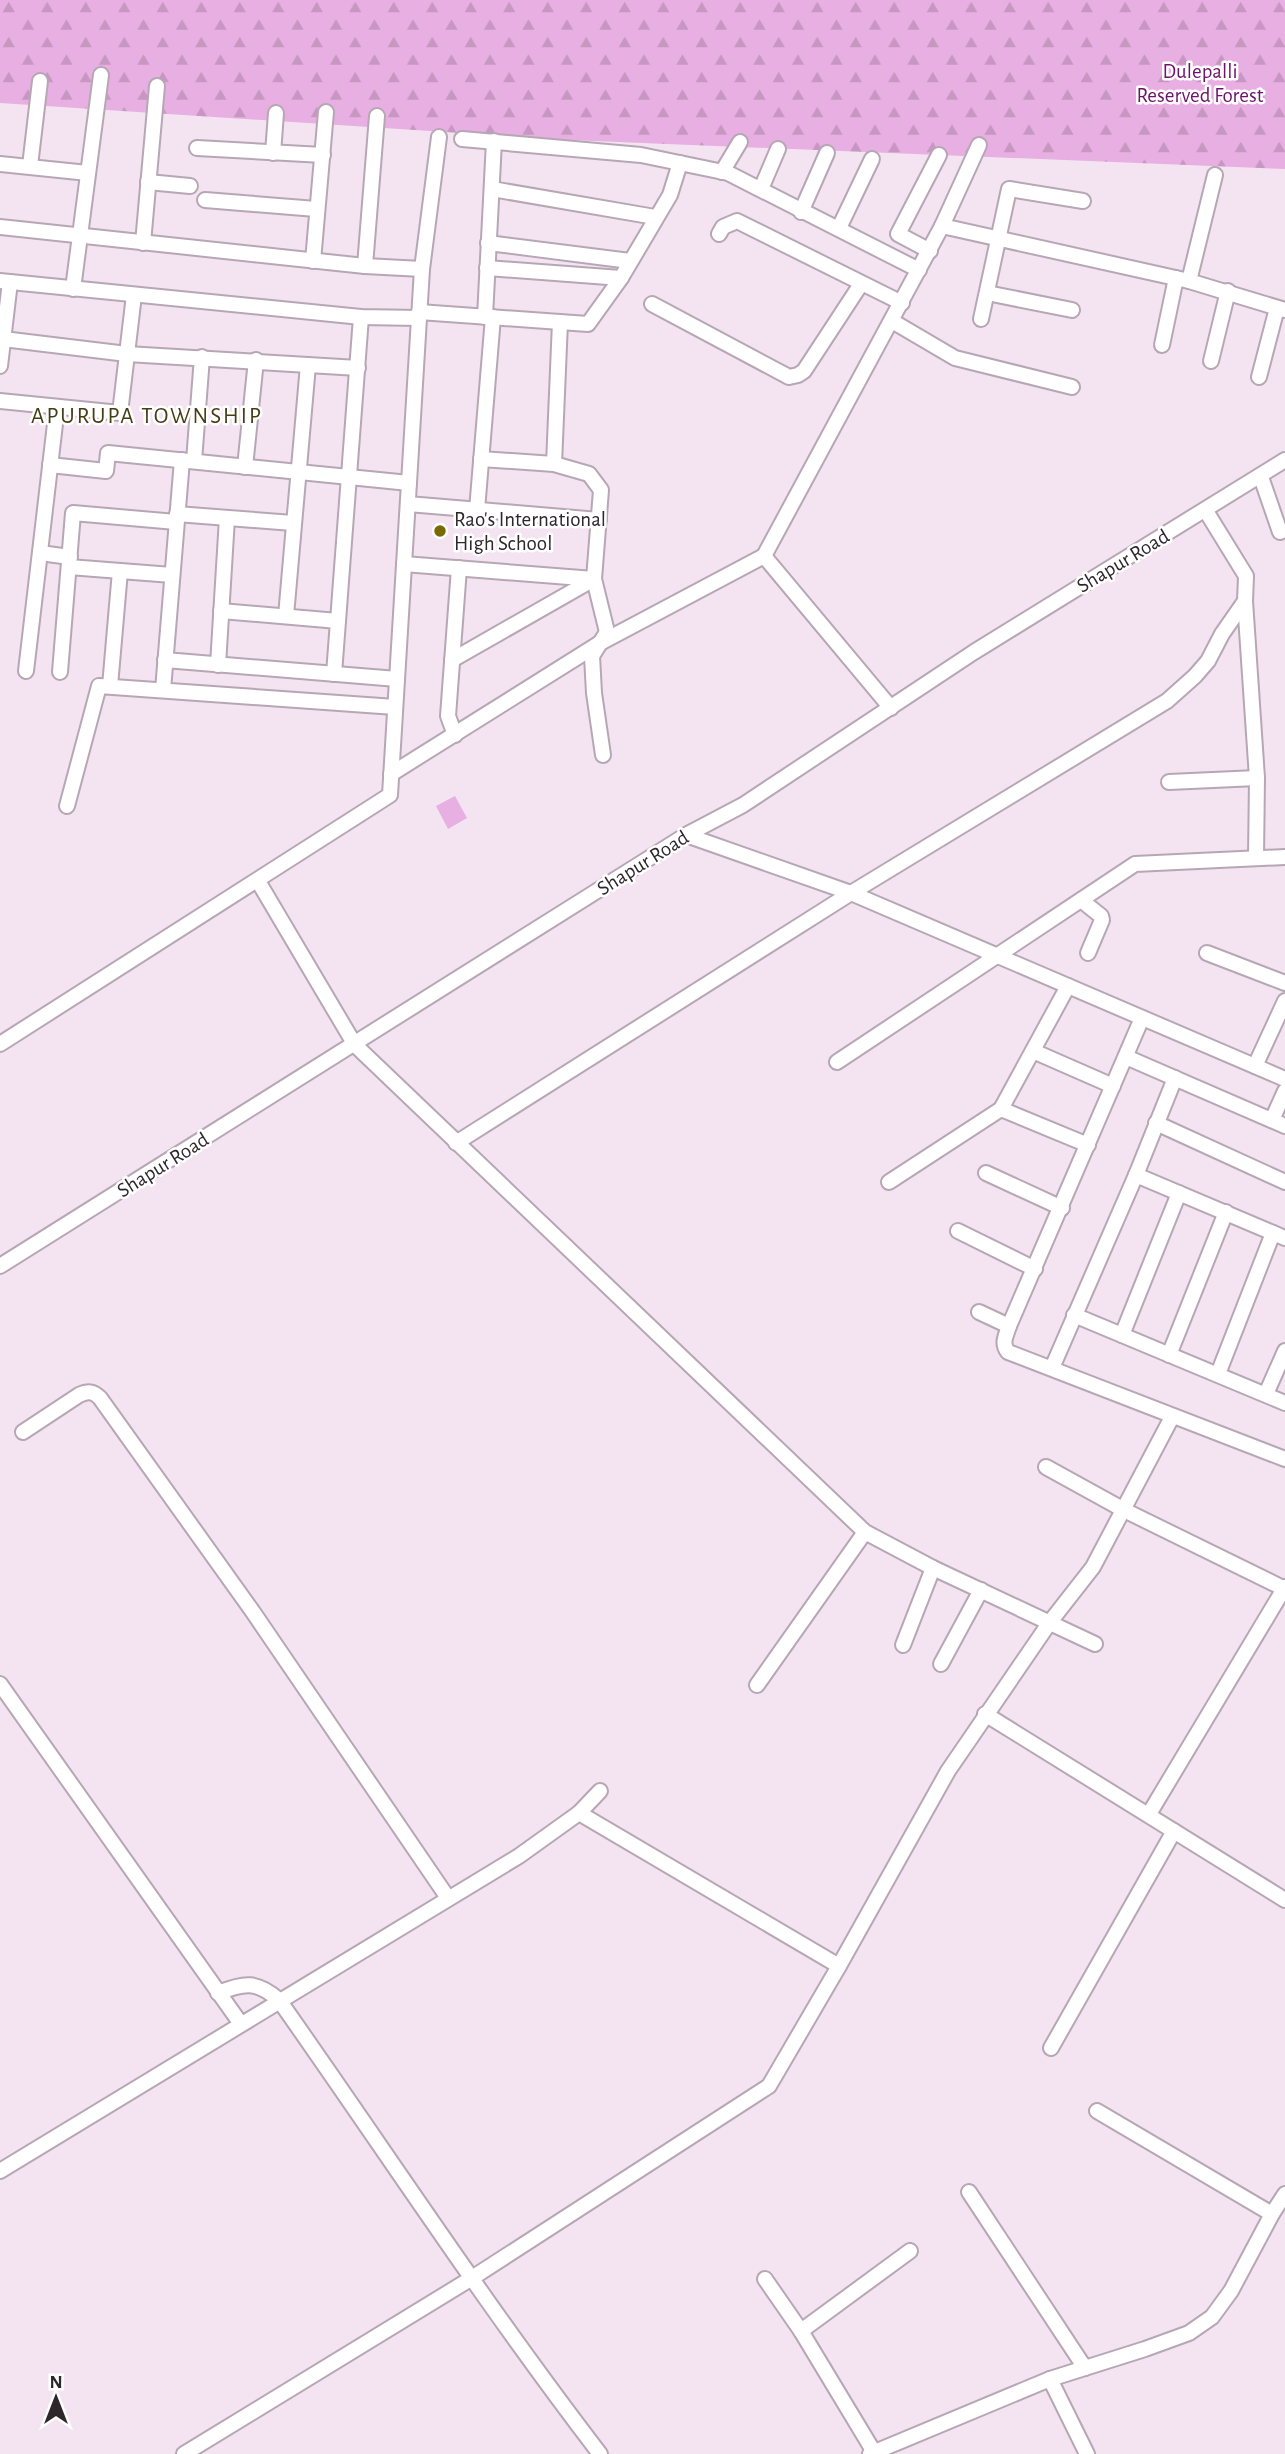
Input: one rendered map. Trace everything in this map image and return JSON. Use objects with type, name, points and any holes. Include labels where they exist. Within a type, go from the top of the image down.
[{"type":"street","points":[[73,289],[101,75]]},
{"type":"street","points":[[30,166],[40,81]]},
{"type":"street","points":[[143,243],[157,86]]},
{"type":"street","points":[[313,261],[327,112]]},
{"type":"street","points":[[273,153],[276,113]]},
{"type":"street","points":[[365,267],[377,116]]},
{"type":"street","points":[[0,1043],[390,795],[422,270],[439,137]]},
{"type":"street","points":[[462,139],[641,155],[722,172],[919,270]]},
{"type":"street","points":[[477,510],[489,317],[487,268],[494,141]]},
{"type":"street","points":[[722,172],[740,142]]},
{"type":"street","points":[[391,774],[600,643],[764,556],[930,251],[979,145]]},
{"type":"street","points":[[197,148],[323,155]]},
{"type":"street","points":[[761,190],[778,149]]},
{"type":"street","points":[[802,212],[827,153]]},
{"type":"street","points":[[930,251],[898,234],[939,155]]},
{"type":"street","points":[[839,228],[872,159]]},
{"type":"street","points":[[0,366],[5,282],[361,317],[489,317],[588,324],[621,278],[670,195],[680,163]]},
{"type":"street","points":[[0,164],[88,173]]},
{"type":"street","points":[[1162,345],[1215,175]]},
{"type":"street","points":[[148,182],[190,186]]},
{"type":"street","points":[[492,189],[655,217]]},
{"type":"street","points":[[981,319],[1009,189],[1083,201]]},
{"type":"street","points":[[205,200],[316,209]]},
{"type":"street","points":[[719,234],[723,227],[737,221],[902,303]]},
{"type":"street","points":[[942,226],[1182,279],[1283,306],[1259,377]]},
{"type":"street","points":[[0,227],[365,267],[422,270]]},
{"type":"street","points":[[488,243],[630,261]]},
{"type":"street","points":[[487,268],[621,278]]},
{"type":"street","points":[[652,304],[789,377],[804,371],[861,284]]},
{"type":"street","points":[[1212,361],[1228,291]]},
{"type":"street","points":[[987,293],[1072,310]]},
{"type":"street","points":[[0,401],[120,413],[134,295]]},
{"type":"street","points":[[334,674],[361,317]]},
{"type":"street","points":[[892,321],[955,358],[1072,387]]},
{"type":"street","points":[[554,464],[560,322]]},
{"type":"street","points":[[3,339],[127,354],[358,368]]},
{"type":"street","points":[[163,690],[177,518],[188,461],[202,357]]},
{"type":"street","points":[[245,467],[256,360]]},
{"type":"street","points":[[286,616],[308,365]]},
{"type":"street","points":[[26,671],[57,407]]},
{"type":"street","points":[[50,465],[106,471],[108,453],[409,483]]},
{"type":"street","points":[[481,459],[554,464],[590,474],[601,490],[594,579],[607,632],[592,656],[603,755]]},
{"type":"street","name":"Shapur Road","points":[[0,1266],[686,835],[743,805],[974,652],[1285,460]]},
{"type":"street","points":[[1261,477],[1280,532]]},
{"type":"street","points":[[408,505],[599,520]]},
{"type":"street","points":[[1206,510],[1246,576],[1245,601],[1257,778],[1256,857]]},
{"type":"street","points":[[60,672],[73,513],[293,523]]},
{"type":"street","points":[[218,665],[227,518]]},
{"type":"street","points":[[40,554],[120,571],[172,575]]},
{"type":"street","points":[[764,556],[891,708]]},
{"type":"street","points":[[404,564],[594,579]]},
{"type":"street","points":[[455,735],[447,716],[458,568]]},
{"type":"street","points":[[110,686],[120,571]]},
{"type":"street","points":[[452,660],[594,579]]},
{"type":"street","points":[[456,1143],[851,894],[1167,701],[1208,661],[1222,634],[1245,601]]},
{"type":"street","points":[[221,611],[338,621]]},
{"type":"street","points":[[165,660],[397,679]]},
{"type":"street","points":[[67,806],[99,686],[396,707]]},
{"type":"street","points":[[1168,782],[1257,778]]},
{"type":"street","points":[[686,835],[851,894],[1285,1079]]},
{"type":"street","points":[[837,1062],[1135,864],[1285,857]]},
{"type":"street","points":[[258,881],[355,1045],[865,1532],[933,1568],[1095,1644]]},
{"type":"street","points":[[1081,900],[1101,916],[1102,920],[1088,953]]},
{"type":"street","points":[[1207,953],[1285,983]]},
{"type":"street","points":[[888,1182],[1001,1109],[1068,986]]},
{"type":"street","points":[[1255,1066],[1285,1001]]},
{"type":"street","points":[[1142,1018],[1003,1342],[1008,1352],[1285,1460]]},
{"type":"street","points":[[1033,1051],[1113,1086]]},
{"type":"street","points":[[1126,1057],[1279,1123],[1285,1091]]},
{"type":"street","points":[[1052,1368],[1175,1078]]},
{"type":"street","points":[[1001,1109],[1088,1145]]},
{"type":"street","points":[[1156,1123],[1285,1182]]},
{"type":"street","points":[[986,1173],[1062,1208]]},
{"type":"street","points":[[1136,1175],[1279,1235],[1217,1374]]},
{"type":"street","points":[[1122,1335],[1179,1193]]},
{"type":"street","points":[[1169,1354],[1226,1212]]},
{"type":"street","points":[[958,1231],[1035,1269]]},
{"type":"street","points":[[979,1312],[1009,1326]]},
{"type":"street","points":[[1074,1315],[1285,1403]]},
{"type":"street","points":[[1266,1394],[1285,1351]]},
{"type":"street","points":[[23,1432],[87,1391],[94,1392],[100,1398],[253,1612],[447,1898]]},
{"type":"street","points":[[184,2454],[472,2278],[769,2086],[948,1772],[1050,1622],[1093,1567],[1172,1417]]},
{"type":"street","points":[[1046,1467],[1124,1510],[1285,1588],[1149,1814]]},
{"type":"street","points":[[757,1685],[865,1532]]},
{"type":"street","points":[[903,1645],[933,1568]]},
{"type":"street","points":[[941,1664],[981,1590]]},
{"type":"street","points":[[0,1684],[241,2024]]},
{"type":"street","points":[[985,1714],[1285,1900]]},
{"type":"street","points":[[0,2171],[519,1856],[579,1813],[600,1791]]},
{"type":"street","points":[[579,1813],[839,1966]]},
{"type":"street","points":[[1051,2048],[1174,1831]]},
{"type":"street","points":[[218,1993],[235,1986],[257,1986],[279,2000],[472,2278],[600,2454]]},
{"type":"street","points":[[1097,2111],[1272,2214]]},
{"type":"street","points":[[969,2192],[1085,2368]]},
{"type":"street","points":[[765,2280],[802,2330],[872,2453],[1050,2379],[1145,2350],[1189,2333],[1212,2317],[1231,2291],[1285,2194]]},
{"type":"street","points":[[802,2330],[910,2251]]},
{"type":"street","points":[[1050,2379],[1087,2454]]},
{"type":"green space","name":"Dulepalli Reserved Forest","points":[[0,0],[1285,0],[1285,169],[569,140],[0,103]]},
{"type":"green space","points":[[455,796],[467,818],[448,829],[436,806]]},
{"type":"place","name":"Rao's International High School","points":[[440,531]]},
{"type":"district","name":"APURUPA TOWNSHIP","points":[[147,416]]}]
